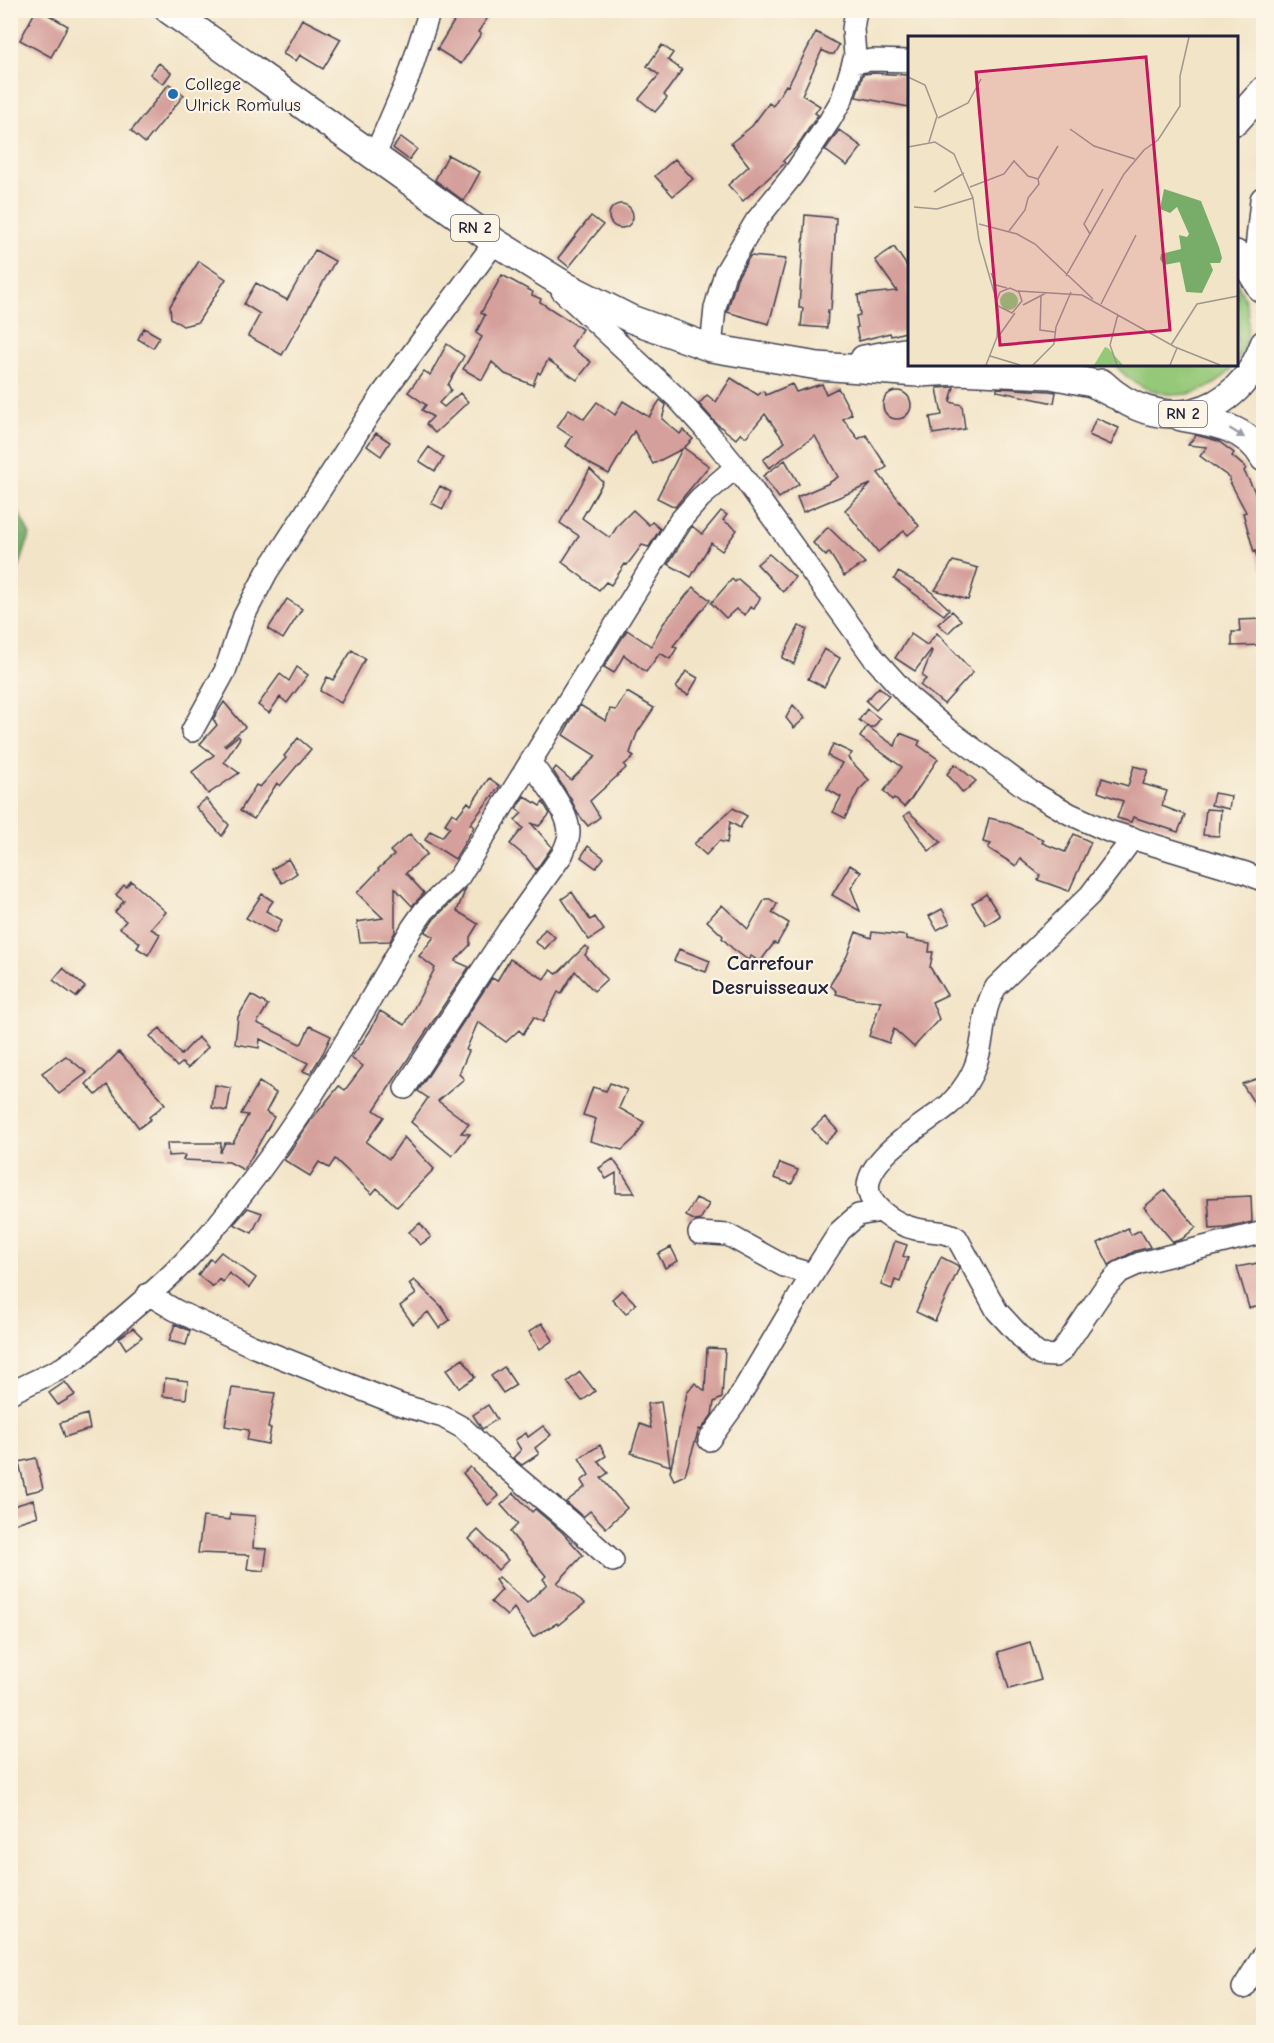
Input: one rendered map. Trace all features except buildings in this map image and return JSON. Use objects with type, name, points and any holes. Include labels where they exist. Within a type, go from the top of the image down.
[{"type":"main road","name":"RN 2","points":[[170,10],[495,242],[566,286],[631,319],[711,348],[818,366],[918,373],[957,371],[1051,375],[1092,383],[1137,408],[1162,414],[1182,414],[1201,410],[1236,391],[1249,376],[1259,359],[1263,344]]},
{"type":"main road","points":[[1238,119],[1263,90]]},
{"type":"main road","points":[[1262,296],[1259,249],[1263,200]]},
{"type":"main road","points":[[1238,256],[1244,260],[1262,296]]},
{"type":"main road","name":"RN 2","points":[[818,366],[908,351]]},
{"type":"main road","name":"RN 2","points":[[1090,366],[1098,379],[1115,395]]},
{"type":"main road","points":[[1162,414],[1209,421],[1229,428],[1245,436],[1263,458]]},
{"type":"street","points":[[374,157],[409,76],[430,10]]},
{"type":"street","points":[[711,348],[715,308],[725,273],[756,221],[793,175],[842,99],[855,56],[856,10]]},
{"type":"street","points":[[853,63],[872,60],[908,61]]},
{"type":"street","points":[[192,731],[225,671],[244,616],[267,572],[383,393],[495,242]]},
{"type":"street","points":[[532,264],[676,397],[736,466],[873,657],[909,697],[947,729],[1030,791],[1070,814],[1108,831],[1246,873],[1263,881]]},
{"type":"street","points":[[10,1393],[62,1368],[80,1356],[180,1266],[244,1192],[346,1044],[412,928],[424,912],[459,877],[680,522],[700,498],[736,466]]},
{"type":"street","points":[[405,1088],[509,929],[562,855],[567,844],[569,833],[561,809],[530,762]]},
{"type":"street","points":[[1133,838],[1090,895],[996,987],[984,1015],[978,1057],[972,1073],[950,1104],[895,1143],[871,1176],[869,1192],[871,1199],[880,1211],[908,1227],[948,1234],[957,1238],[997,1311],[1033,1350],[1040,1355],[1050,1357],[1062,1351],[1104,1289],[1120,1272],[1140,1263],[1263,1232]]},
{"type":"street","points":[[709,1440],[735,1404],[830,1246],[849,1222],[858,1215],[880,1211]]},
{"type":"street","points":[[699,1233],[728,1235],[784,1266],[812,1274]]},
{"type":"street","points":[[148,1293],[175,1310],[252,1346],[398,1404],[443,1417],[463,1428],[494,1458],[613,1561]]},
{"type":"street","points":[[1243,1988],[1263,1954]]},
{"type":"green space","points":[[1238,285],[1248,312],[1248,332],[1238,359]]},
{"type":"green space","points":[[1116,366],[1233,366],[1222,379],[1207,388],[1175,395],[1143,387]]},
{"type":"green space","points":[[11,497],[30,535],[18,571],[11,570]]},
{"type":"place","name":"College Ulrick Romulus","points":[[173,94]]},
{"type":"district","name":"Carrefour Desruisseaux","points":[[770,975]]}]
